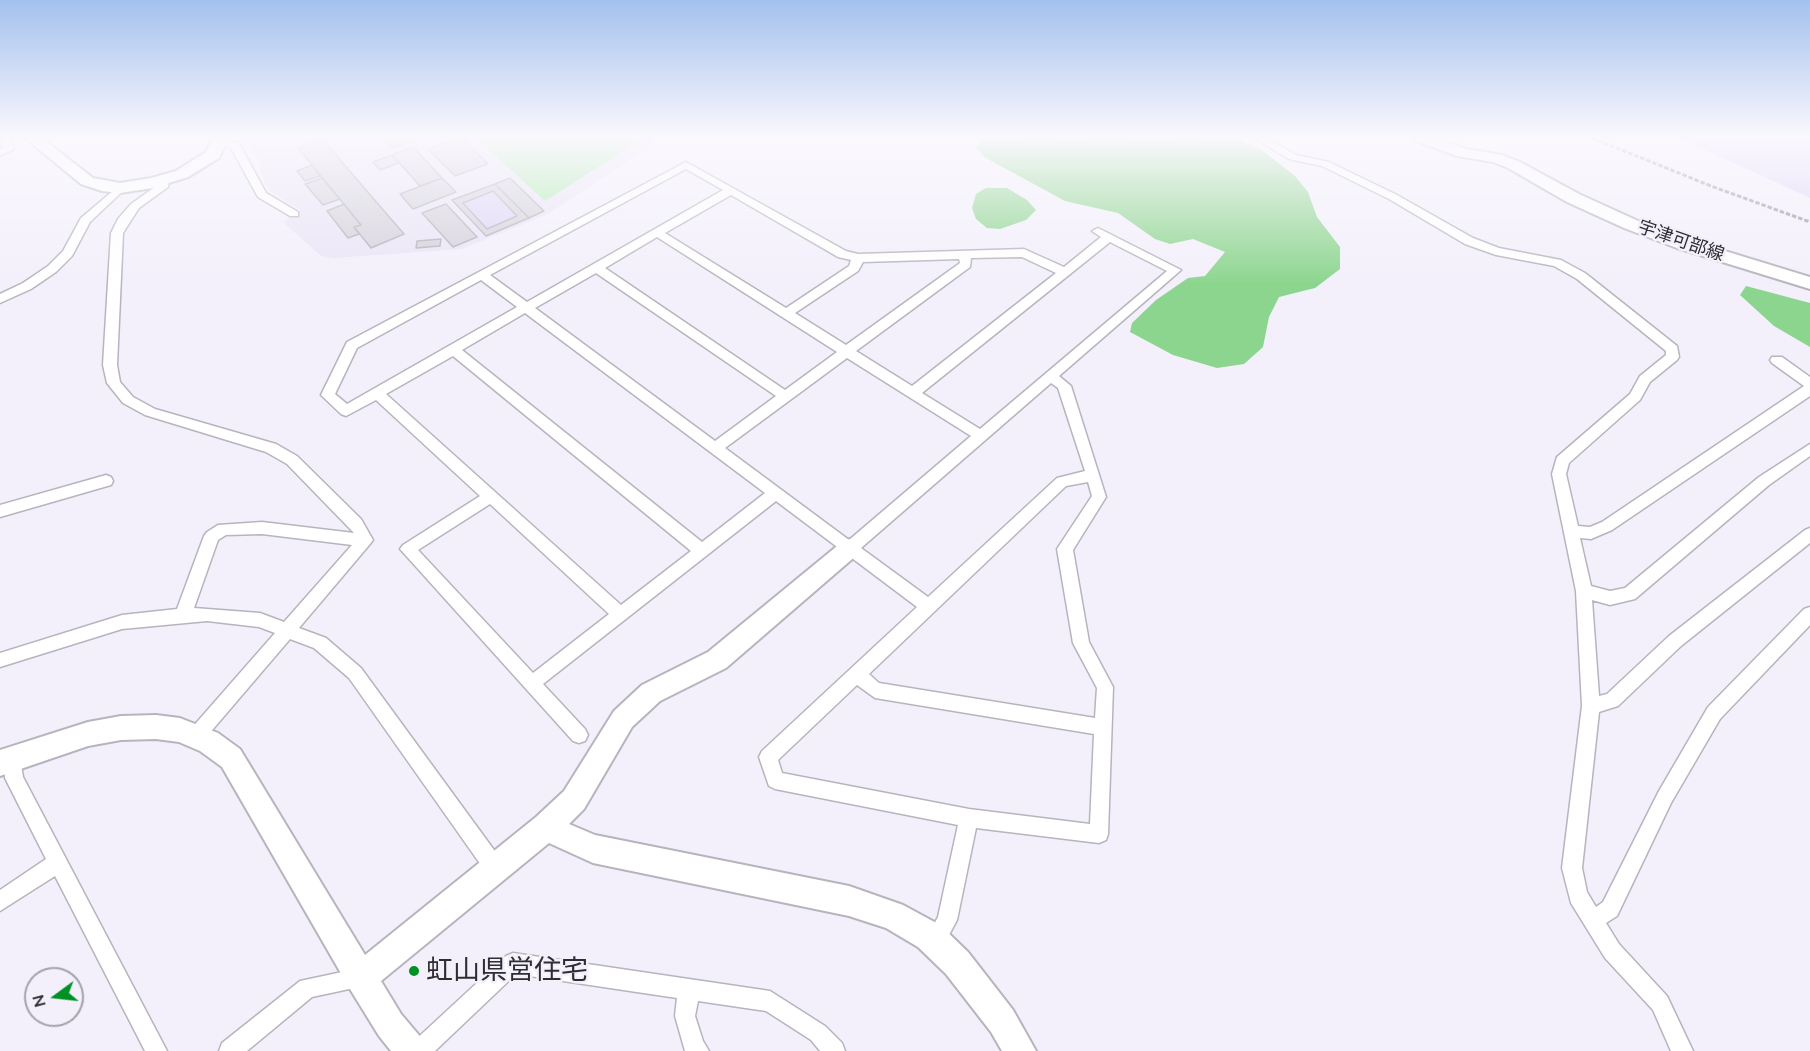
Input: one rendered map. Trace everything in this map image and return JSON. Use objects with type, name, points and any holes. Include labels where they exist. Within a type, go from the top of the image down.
[{"type":"street","points":[[115,187],[125,187]]},
{"type":"street","points":[[161,187],[135,206],[124,219],[117,233],[110,364],[114,384],[128,399],[150,412],[271,448],[292,460],[356,523],[365,540]]},
{"type":"street","points":[[258,187],[262,195],[294,214]]},
{"type":"street","points":[[645,187],[352,345],[328,395],[346,411],[731,190]]},
{"type":"street","points":[[726,187],[842,254],[858,258],[1024,253],[1065,272]]},
{"type":"street","points":[[1372,187],[1469,241],[1496,250],[1557,263],[1581,276],[1672,349],[1672,357],[1645,379],[1635,397],[1562,461],[1559,474],[1584,591],[1591,706],[1572,868],[1578,896],[1612,951],[1660,1003],[1682,1051]]},
{"type":"street","name":"宇津可部線","points":[[1553,187],[1630,224],[1683,244],[1810,283]]},
{"type":"street","points":[[0,299],[27,286],[52,269],[68,253],[85,220],[120,188]]},
{"type":"street","points":[[658,233],[981,436]]},
{"type":"street","points":[[230,1051],[307,988],[361,978],[546,827],[574,800],[622,719],[651,693],[717,660],[1175,270],[1104,234],[1065,272],[914,392]]},
{"type":"street","points":[[715,448],[966,264],[965,255]]},
{"type":"street","points":[[787,313],[854,268],[858,258]]},
{"type":"street","points":[[597,268],[785,396]]},
{"type":"street","points":[[482,275],[929,607]]},
{"type":"street","points":[[454,350],[702,551]]},
{"type":"street","points":[[1777,360],[1810,384]]},
{"type":"street","points":[[1050,376],[1064,386],[1093,475],[1099,497],[1065,549],[1081,643],[1105,687],[1099,834],[969,818],[775,780],[768,758],[1062,482],[1093,475]]},
{"type":"street","points":[[1571,532],[1591,533],[1607,526],[1810,389]]},
{"type":"street","points":[[378,394],[620,614]]},
{"type":"street","points":[[1584,591],[1610,598],[1629,594],[1764,481],[1810,449]]},
{"type":"street","points":[[0,512],[106,481]]},
{"type":"street","points":[[532,683],[776,493]]},
{"type":"street","points":[[490,497],[408,549],[579,735]]},
{"type":"street","points":[[183,615],[212,536],[223,529],[262,528],[365,540]]},
{"type":"street","points":[[1591,706],[1612,701],[1676,640],[1810,534]]},
{"type":"street","points":[[196,736],[365,540]]},
{"type":"street","points":[[0,660],[122,622],[183,615],[207,614],[260,620],[320,643],[355,672],[495,868]]},
{"type":"street","points":[[1593,920],[1610,909],[1665,796],[1714,713],[1810,614]]},
{"type":"street","points":[[857,674],[875,690],[1103,727]]},
{"type":"street","points":[[156,1051],[7,761],[88,734],[121,728],[156,727],[180,730],[196,736],[231,758],[390,1025],[412,1051]]},
{"type":"street","points":[[934,941],[947,920],[969,818]]},
{"type":"street","points":[[546,827],[593,849],[849,901],[893,915],[934,941],[957,963],[1002,1022],[1020,1051]]},
{"type":"street","points":[[0,901],[58,862]]},
{"type":"street","points":[[420,1051],[513,963],[770,1000],[818,1033],[834,1051]]},
{"type":"street","points":[[689,989],[685,1016],[694,1048],[698,1051]]},
{"type":"path","points":[[1715,187],[1810,222]]},
{"type":"shaded area","points":[[268,187],[589,187],[548,214],[462,249],[334,258],[321,256],[283,222],[300,210],[270,191]]},
{"type":"shaded area","points":[[1786,187],[1810,187],[1810,198]]},
{"type":"shaded area","points":[[493,191],[517,216],[487,229],[463,203]]},
{"type":"green space","points":[[530,187],[567,187],[545,201]]},
{"type":"green space","points":[[1039,187],[1304,187],[1317,217],[1340,247],[1340,269],[1315,288],[1279,297],[1269,317],[1263,347],[1244,364],[1217,368],[1173,355],[1130,332],[1132,323],[1156,300],[1188,278],[1205,276],[1225,252],[1193,239],[1170,244],[1155,239],[1118,213],[1065,201]]},
{"type":"green space","points":[[986,188],[1007,188],[1027,200],[1036,210],[1026,220],[1000,229],[987,228],[976,219],[972,208],[976,194]]},
{"type":"green space","points":[[1746,286],[1810,303],[1810,347],[1774,326],[1740,295]]},
{"type":"building","points":[[308,187],[330,187],[340,199],[323,205]]},
{"type":"building","points":[[330,187],[363,187],[404,234],[371,248],[354,227],[361,225]]},
{"type":"building","points":[[418,187],[451,187],[456,192],[413,209],[400,194]]},
{"type":"building","points":[[487,187],[498,187],[529,218],[486,236],[452,200]],"holes":[[[493,191],[517,216],[487,229],[463,203]]]},
{"type":"building","points":[[498,187],[519,187],[544,211],[529,218]]},
{"type":"building","points":[[344,204],[361,225],[354,227],[359,234],[348,238],[327,211]]},
{"type":"building","points":[[446,204],[477,237],[453,247],[422,213]]},
{"type":"building","points":[[441,239],[440,246],[416,248],[417,241]]},
{"type":"place","name":"虹山県営住宅","points":[[414,971]]}]
